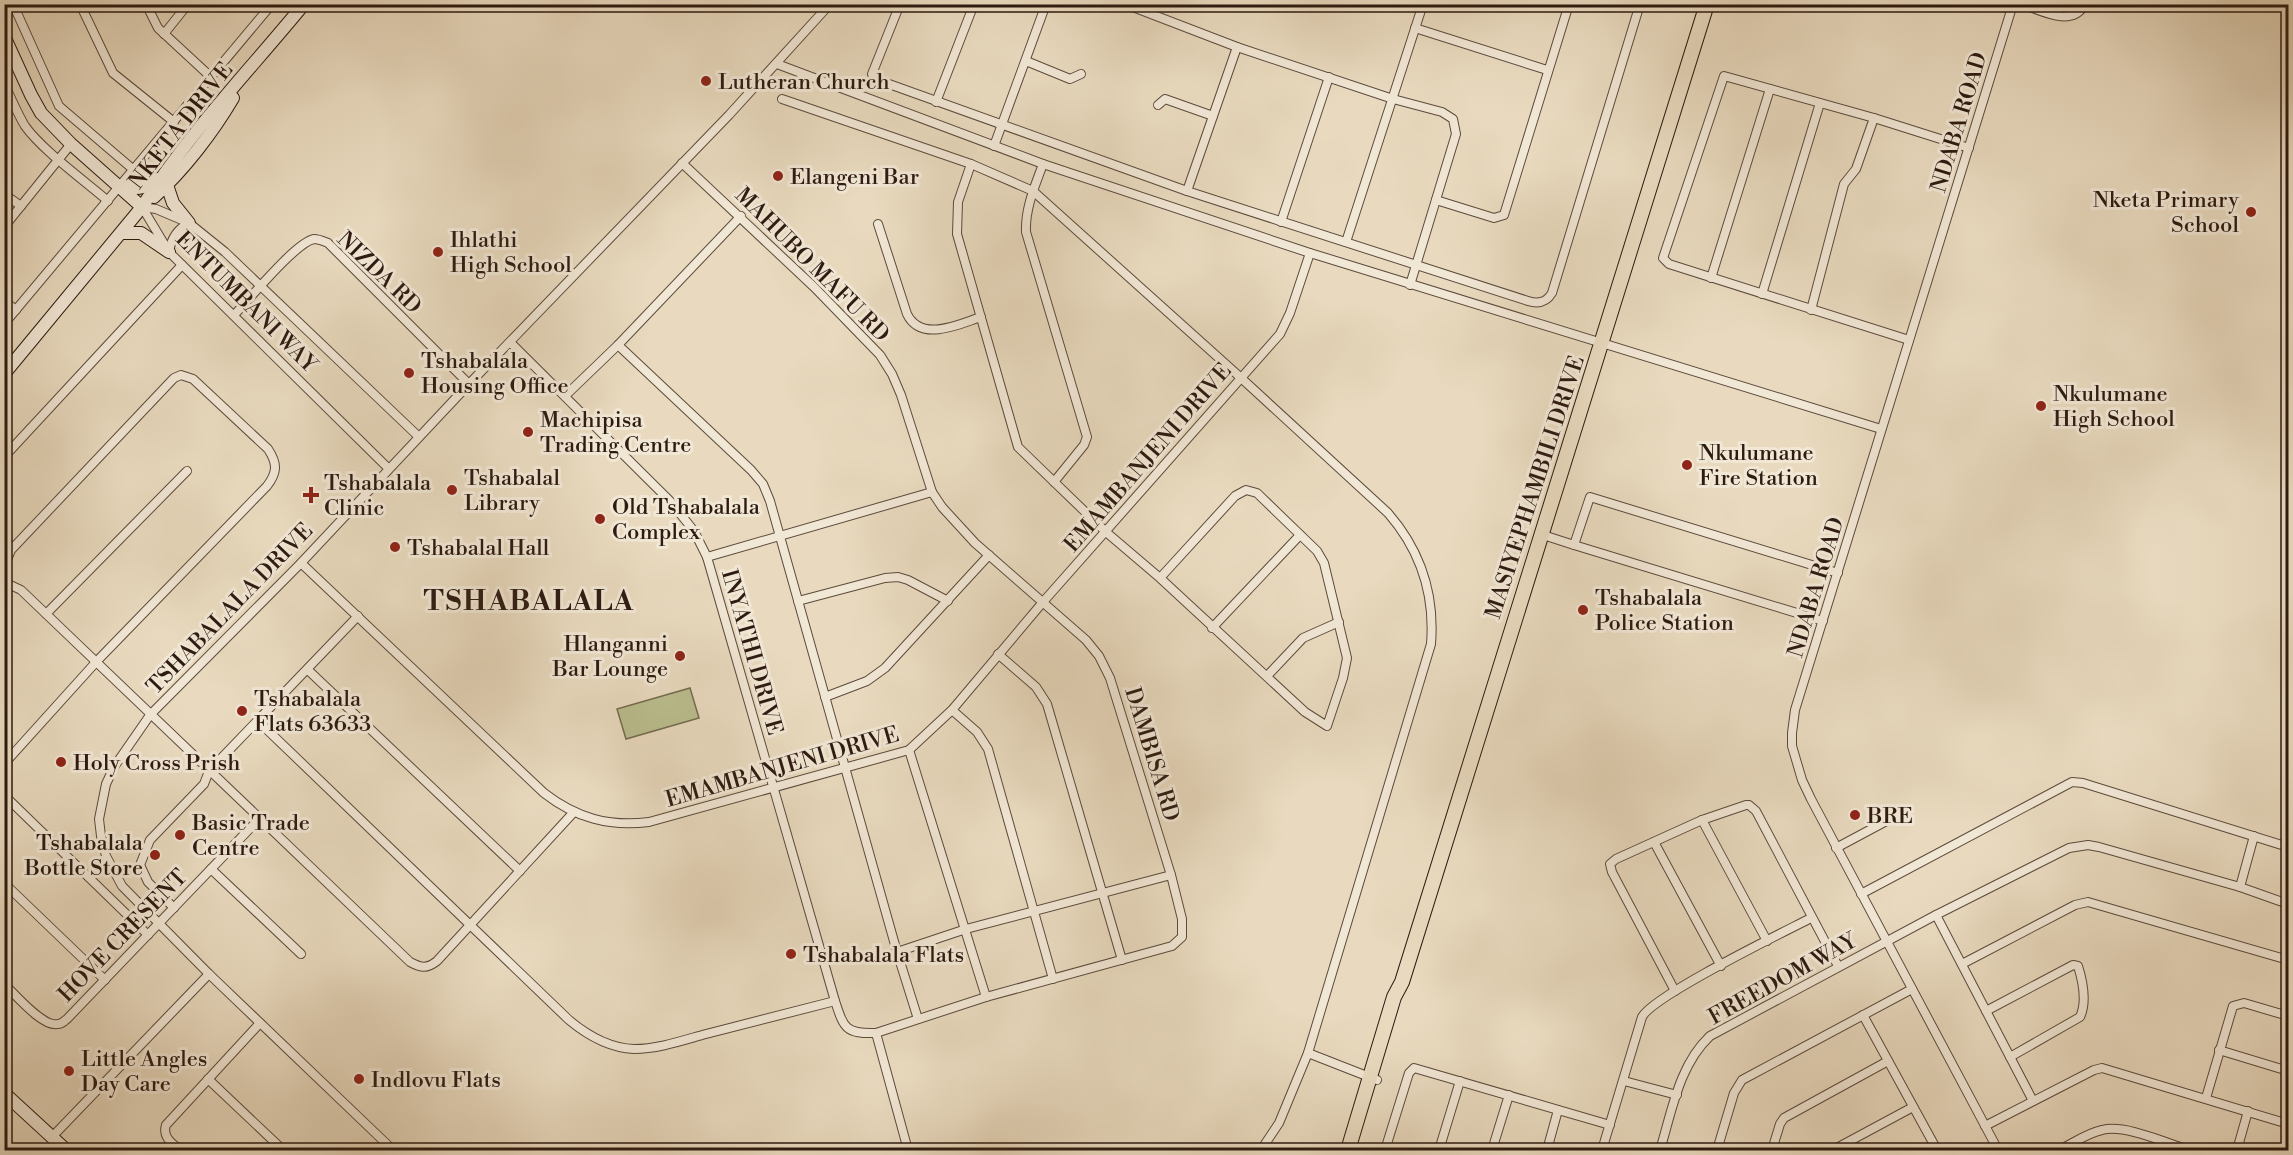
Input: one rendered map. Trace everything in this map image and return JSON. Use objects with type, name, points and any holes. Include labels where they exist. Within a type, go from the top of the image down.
[{"type":"main road","name":"MASIYEPHAMBILI DRIVE","points":[[1348,1150],[1402,1000],[1402,982],[1707,4]]},
{"type":"main road","name":"MASIYEPHAMBILI DRIVE","points":[[1354,1150],[1373,1079]]},
{"type":"street","points":[[13,4],[59,106],[135,171]]},
{"type":"street","points":[[80,4],[113,73],[174,122]]},
{"type":"street","points":[[146,4],[154,23],[212,78]]},
{"type":"street","points":[[164,34],[188,4]]},
{"type":"street","points":[[4,324],[135,171],[272,4]]},
{"type":"street","name":"NKETA DRIVE","points":[[4,374],[164,182],[187,143],[304,4]]},
{"type":"street","name":"TSHABALALA DRIVE","points":[[393,1150],[209,974],[122,886],[114,875],[106,856],[99,819],[106,784],[114,767],[150,715],[301,563],[388,468],[777,64],[830,4]]},
{"type":"street","points":[[900,4],[872,74],[875,79],[1187,191],[1539,303],[1549,297],[1640,4]]},
{"type":"street","points":[[936,102],[974,4]]},
{"type":"street","points":[[994,146],[1046,4]]},
{"type":"street","points":[[1125,4],[1237,47],[1450,116],[1455,124],[1456,134],[1410,285]]},
{"type":"street","points":[[1346,242],[1423,4]]},
{"type":"street","points":[[1436,200],[1494,218],[1504,214],[1568,6],[1557,4]]},
{"type":"street","name":"NDABA ROAD","points":[[1998,1150],[1836,848],[1802,780],[1792,740],[1795,710],[2013,4]]},
{"type":"street","points":[[2022,4],[2068,18],[2082,10],[2085,4]]},
{"type":"street","points":[[1415,28],[1547,70]]},
{"type":"street","points":[[4,36],[36,105],[50,123],[142,207]]},
{"type":"street","points":[[1187,191],[1237,47]]},
{"type":"street","points":[[1026,61],[1070,79],[1081,74]]},
{"type":"street","points":[[777,64],[1043,164],[1310,253],[1881,429]]},
{"type":"street","points":[[1909,340],[1669,264],[1663,258],[1722,78],[1727,75],[1969,148]]},
{"type":"street","points":[[1281,222],[1329,77]]},
{"type":"street","points":[[4,84],[27,127],[59,160],[108,201]]},
{"type":"street","points":[[1711,278],[1770,89]]},
{"type":"street","points":[[782,99],[971,164],[1033,191],[1240,376],[1388,513],[1401,528],[1423,571],[1432,608],[1431,644],[1308,1053],[1279,1123],[1261,1150]]},
{"type":"street","points":[[1158,105],[1165,99],[1213,116]]},
{"type":"street","points":[[1761,294],[1820,104]]},
{"type":"street","points":[[1811,310],[1844,184],[1856,169],[1874,118]]},
{"type":"street","points":[[4,227],[71,144]]},
{"type":"street","name":"MAHUBO MAFU RD","points":[[682,163],[741,216],[847,320],[887,365],[912,424],[932,492],[952,519],[1043,602]]},
{"type":"street","points":[[971,164],[958,202],[957,234],[1018,447],[1106,532],[1160,578],[1305,712],[1328,726],[1347,658],[1321,556],[1257,494],[1246,490],[1241,492],[1160,578]]},
{"type":"street","points":[[1043,164],[1033,191],[1026,225],[1028,240],[1087,437],[1084,445],[1054,482]]},
{"type":"street","points":[[120,188],[137,189],[164,182],[173,203],[189,223],[183,226],[173,238],[169,252],[141,233],[122,233]]},
{"type":"street","points":[[4,194],[21,206]]},
{"type":"street","name":"ENTUMBANI WAY","points":[[142,207],[156,209],[189,223],[262,286],[419,437]]},
{"type":"street","name":"ENTUMBANI WAY","points":[[142,207],[169,252],[388,468]]},
{"type":"street","points":[[566,396],[741,216]]},
{"type":"street","points":[[878,224],[907,314],[914,324],[929,330],[939,330],[981,317]]},
{"type":"street","name":"NIZDA RD","points":[[234,315],[298,248],[314,239],[321,240],[328,243],[469,384]]},
{"type":"street","name":"EMAMBANJENI DRIVE","points":[[301,563],[544,793],[573,813],[606,823],[629,825],[650,822],[909,750],[952,710],[1240,376],[1280,334],[1290,313],[1310,253]]},
{"type":"street","points":[[4,457],[182,265]]},
{"type":"street","points":[[4,301],[16,310]]},
{"type":"street","name":"INYATHI DRIVE","points":[[510,342],[670,501],[694,531],[706,557],[775,788],[834,1001],[846,1027],[859,1034],[876,1033]]},
{"type":"street","points":[[618,345],[752,470],[763,484],[918,1018]]},
{"type":"street","points":[[4,567],[11,550],[174,378],[181,375],[193,379],[268,449],[275,459],[276,470],[267,486],[96,661],[4,764]]},
{"type":"street","points":[[46,614],[187,471]]},
{"type":"street","points":[[706,557],[932,492]]},
{"type":"street","points":[[1574,545],[1590,497],[1838,573]]},
{"type":"street","points":[[1540,534],[1823,621]]},
{"type":"street","points":[[1212,628],[1300,536]]},
{"type":"street","points":[[825,697],[867,681],[897,655],[989,555]]},
{"type":"street","points":[[798,601],[885,578],[898,577],[948,602]]},
{"type":"street","points":[[4,582],[21,590],[259,819],[410,962],[417,966],[427,967],[437,962],[573,813]]},
{"type":"street","name":"DAMBISA RD","points":[[1043,602],[1086,640],[1104,664],[1171,875],[1182,919],[1183,929],[1180,941],[1172,946],[1122,960]]},
{"type":"street","points":[[174,908],[148,882],[140,865],[150,840],[204,784],[209,771],[358,616]]},
{"type":"street","points":[[1267,676],[1303,638],[1339,622]]},
{"type":"street","points":[[908,1150],[876,1033],[986,997],[1122,960],[1101,895],[1047,704],[1036,687],[998,654]]},
{"type":"street","points":[[308,670],[520,871]]},
{"type":"street","points":[[952,710],[977,732],[988,749],[1053,979]]},
{"type":"street","points":[[258,721],[582,1030],[597,1039],[636,1049],[670,1043],[834,1001]]},
{"type":"street","points":[[909,750],[986,997]]},
{"type":"street","points":[[1861,894],[2072,782],[2083,783],[2289,847]]},
{"type":"street","points":[[4,795],[148,935]]},
{"type":"street","points":[[1675,991],[1610,867],[1612,861],[1702,820],[1746,804],[1753,807],[1838,966]]},
{"type":"street","points":[[1836,848],[1892,818]]},
{"type":"street","name":"HOVE CRESENT","points":[[4,984],[48,1023],[58,1024],[67,1019],[259,819]]},
{"type":"street","points":[[1702,820],[1767,941]]},
{"type":"street","points":[[2240,887],[2254,837]]},
{"type":"street","points":[[1654,842],[1721,966]]},
{"type":"street","name":"FREEDOM WAY","points":[[1660,1150],[1690,1059],[1710,1036],[1838,966],[2069,848],[2088,845],[2099,847],[2289,903]]},
{"type":"street","points":[[211,868],[301,954]]},
{"type":"street","points":[[897,952],[966,929],[1171,875]]},
{"type":"street","points":[[4,883],[105,980]]},
{"type":"street","points":[[1962,964],[2075,905],[2088,902],[2289,960]]},
{"type":"street","points":[[1936,915],[2033,1101]]},
{"type":"street","points":[[1602,1150],[1644,1013],[1675,991],[1811,918]]},
{"type":"street","points":[[1986,1011],[2073,965],[2078,966],[2083,994],[2083,1011],[2080,1017],[2010,1057]]},
{"type":"street","points":[[52,1137],[209,974]]},
{"type":"street","points":[[1717,1150],[1734,1093],[1742,1080],[1912,989]]},
{"type":"street","points":[[2206,1098],[2230,1010],[2235,1004],[2244,1003],[2289,1016]]},
{"type":"street","points":[[1863,1015],[1937,1150]]},
{"type":"street","points":[[180,1150],[166,1136],[165,1127],[260,1023]]},
{"type":"street","points":[[2219,1050],[2289,1071]]},
{"type":"street","points":[[1308,1053],[1373,1079]]},
{"type":"street","points":[[1772,1150],[1784,1118],[1888,1061]]},
{"type":"street","points":[[1385,1150],[1412,1069],[1416,1068],[1610,1125]]},
{"type":"street","points":[[1985,1126],[2102,1068],[2289,1124]]},
{"type":"street","points":[[208,1079],[283,1150]]},
{"type":"street","points":[[1439,1150],[1460,1081]]},
{"type":"street","points":[[1624,1081],[1677,1095]]},
{"type":"street","points":[[4,1093],[66,1150]]},
{"type":"street","points":[[1492,1150],[1509,1095]]},
{"type":"street","points":[[1833,1150],[1913,1107]]},
{"type":"street","points":[[1547,1150],[1558,1110]]},
{"type":"street","points":[[2237,1150],[2248,1111]]},
{"type":"street","points":[[2059,1150],[2096,1132],[2109,1129],[2122,1129],[2189,1150]]},
{"type":"green space","points":[[690,688],[699,718],[626,739],[617,709]]},
{"type":"place","name":"Lutheran Church","points":[[706,81]]},
{"type":"place","name":"Elangeni Bar","points":[[778,176]]},
{"type":"place","name":"Nketa Primary School","points":[[2251,212]]},
{"type":"place","name":"Ihlathi High School","points":[[438,252]]},
{"type":"place","name":"Tshabalala Housing Office","points":[[409,373]]},
{"type":"place","name":"Nkulumane High School","points":[[2041,406]]},
{"type":"place","name":"Machipisa Trading Centre","points":[[528,432]]},
{"type":"place","name":"Nkulumane Fire Station","points":[[1687,465]]},
{"type":"place","name":"Tshabalal Library","points":[[452,490]]},
{"type":"place","name":"Tshabalala Clinic","points":[[311,495]]},
{"type":"place","name":"Old Tshabalala Complex","points":[[600,519]]},
{"type":"place","name":"Tshabalal Hall","points":[[395,547]]},
{"type":"place","name":"Tshabalala Police Station","points":[[1583,610]]},
{"type":"place","name":"Hlanganni Bar Lounge","points":[[680,656]]},
{"type":"place","name":"Tshabalala Flats 63633","points":[[242,711]]},
{"type":"place","name":"Holy Cross Prish","points":[[61,762]]},
{"type":"place","name":"BRE","points":[[1855,815]]},
{"type":"place","name":"Basic Trade Centre","points":[[180,835]]},
{"type":"place","name":"Tshabalala Bottle Store","points":[[155,855]]},
{"type":"place","name":"Tshabalala Flats","points":[[791,954]]},
{"type":"place","name":"Little Angles Day Care","points":[[69,1071]]},
{"type":"place","name":"Indlovu Flats","points":[[359,1079]]},
{"type":"district","name":"TSHABALALA","points":[[529,600]]}]
